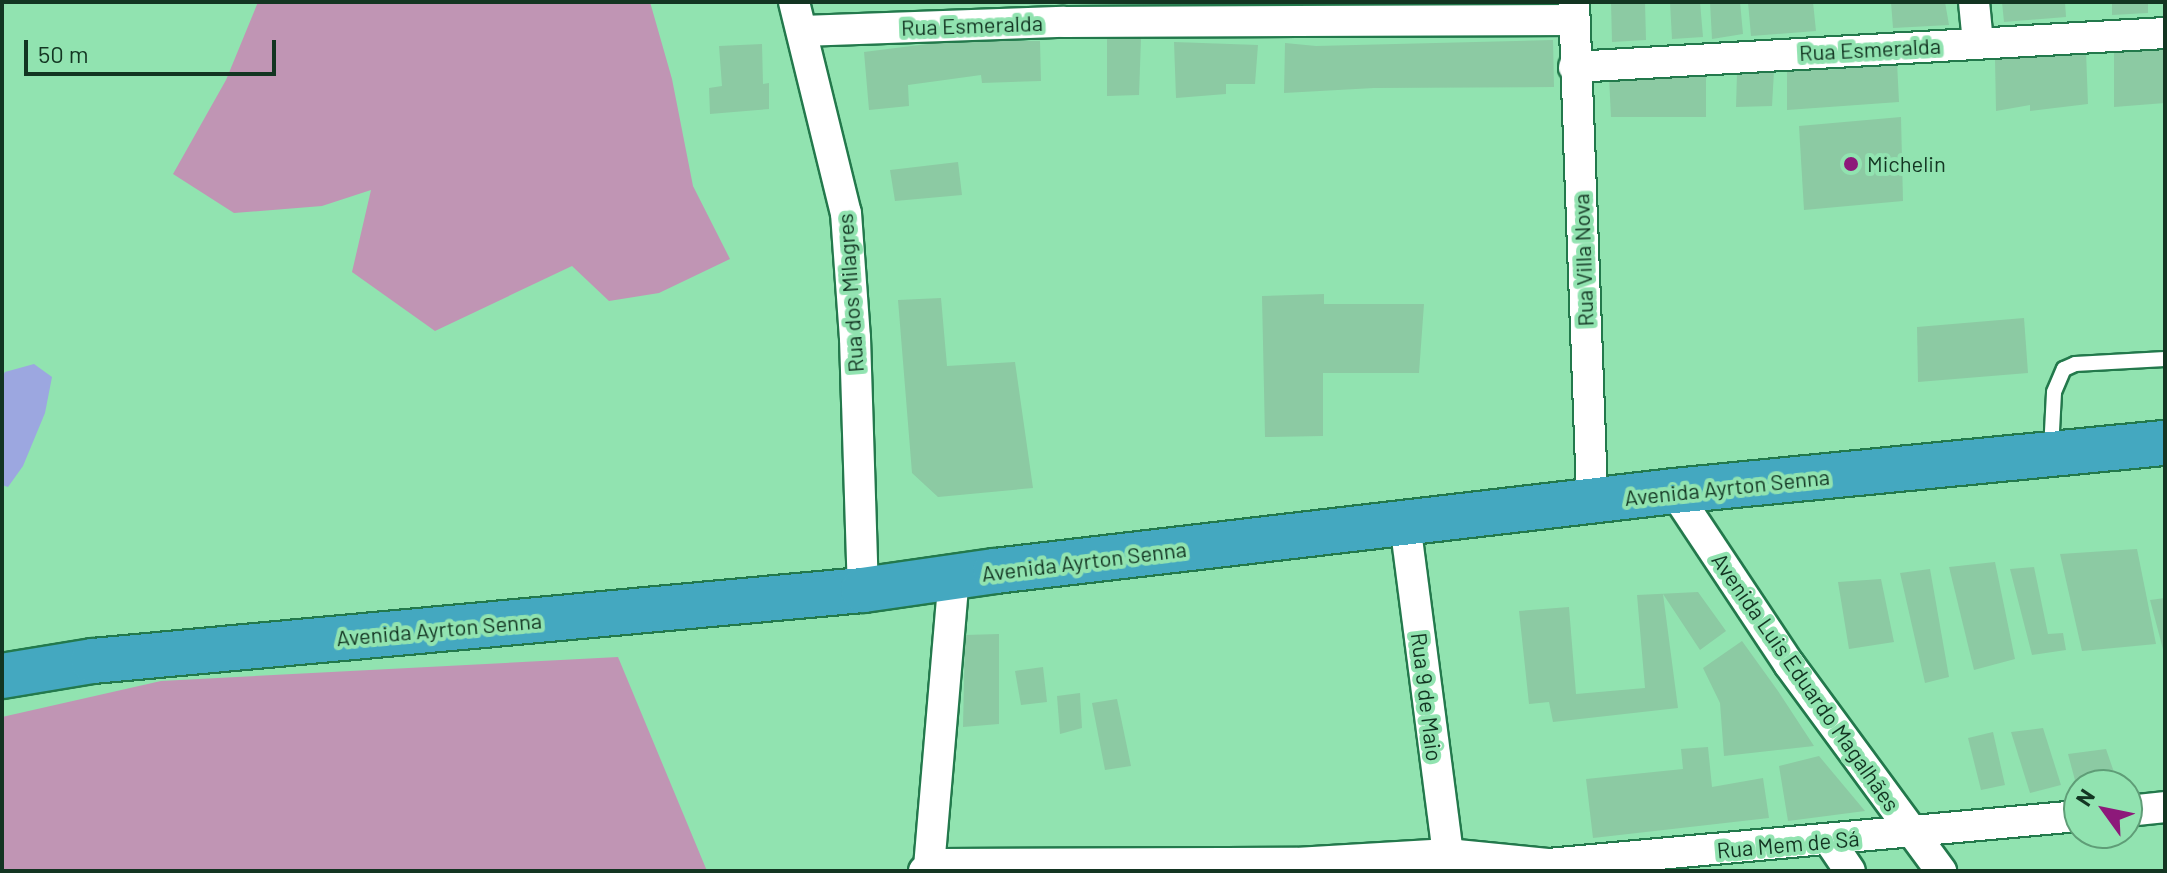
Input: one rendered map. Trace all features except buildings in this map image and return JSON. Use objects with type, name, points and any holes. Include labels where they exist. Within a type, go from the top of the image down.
[{"type":"highway","name":"Avenida Ayrton Senna","points":[[2,676],[93,661],[863,590],[1674,491],[2165,443]]},
{"type":"street","name":"Rua dos Milagres","points":[[794,2],[846,213],[855,338],[863,590]]},
{"type":"street","points":[[1974,2],[1978,43]]},
{"type":"street","name":"Rua Esmeralda","points":[[802,31],[1065,12],[1574,11]]},
{"type":"street","name":"Rua Villa Nova","points":[[1574,11],[1592,501]]},
{"type":"street","name":"Rua Esmeralda","points":[[1574,67],[2165,33]]},
{"type":"street","name":"Avenida Luis Eduardo Magalhães","points":[[1674,491],[1789,664],[1941,871]]},
{"type":"street","name":"Rua 9 de Maio","points":[[1405,523],[1449,862]]},
{"type":"street","points":[[926,869],[954,577]]},
{"type":"street","points":[[2143,809],[2165,807]]},
{"type":"street","name":"Rua Mem de Sá","points":[[926,869],[1260,867],[1380,860],[1551,867],[2063,818]]},
{"type":"street","points":[[1829,840],[1850,871]]},
{"type":"lane","points":[[2051,455],[2054,392],[2064,369],[2075,364],[2165,359]]},
{"type":"shaded area","points":[[258,2],[650,2],[672,79],[693,186],[730,259],[659,293],[609,301],[572,266],[435,331],[352,272],[371,190],[322,206],[234,213],[173,174],[226,80]]},
{"type":"shaded area","points":[[618,657],[707,871],[2,871],[2,717],[161,681]]},
{"type":"water","points":[[34,364],[52,377],[45,413],[23,466],[8,487],[2,485],[2,377],[5,372]]},
{"type":"place","name":"Michelin","points":[[1851,164]]}]
